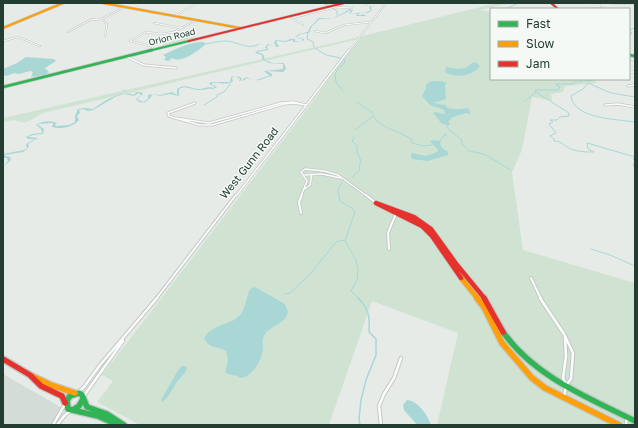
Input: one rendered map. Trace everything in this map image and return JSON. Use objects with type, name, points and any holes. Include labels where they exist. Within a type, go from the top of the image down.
[{"type":"street","points":[[3,28],[63,3]]},
{"type":"street","points":[[103,3],[242,28]]},
{"type":"street","points":[[175,16],[197,3]]},
{"type":"street","name":"Orion Road","points":[[3,87],[344,3]]},
{"type":"street","name":"West Gunn Road","points":[[58,425],[65,415],[80,404],[127,335],[386,3]]},
{"type":"street","points":[[608,3],[635,4]]},
{"type":"street","points":[[334,6],[352,8]]},
{"type":"street","points":[[68,32],[92,19],[102,19],[125,7]]},
{"type":"street","points":[[303,25],[293,19],[293,17],[314,11]]},
{"type":"street","points":[[102,19],[107,24],[105,36]]},
{"type":"street","points":[[155,50],[151,46],[130,41],[145,32],[166,34],[182,28],[196,20]]},
{"type":"street","points":[[315,31],[325,33],[344,25],[371,22]]},
{"type":"street","points":[[154,23],[182,28]]},
{"type":"street","points":[[3,41],[24,39],[40,46]]},
{"type":"street","points":[[127,56],[136,63],[144,66],[176,68]]},
{"type":"street","points":[[632,57],[635,60]]},
{"type":"street","points":[[628,86],[635,85]]},
{"type":"street","points":[[195,103],[168,113],[169,116],[200,123],[216,123],[281,103],[306,105]]},
{"type":"street","points":[[605,105],[618,104],[635,107]]},
{"type":"street","points":[[302,213],[299,202],[306,180],[302,171],[306,169],[331,172],[343,178],[384,209],[396,212],[427,228],[436,234],[449,254],[487,303],[507,340],[520,355],[537,369],[635,421]]},
{"type":"street","points":[[304,190],[310,185],[312,174]]},
{"type":"street","points":[[304,175],[325,174],[343,178]]},
{"type":"street","points":[[389,249],[388,233],[396,212]]},
{"type":"street","points":[[427,228],[444,256],[482,305],[502,343],[536,381],[619,425]]},
{"type":"street","points":[[444,256],[449,254]]},
{"type":"street","points":[[531,278],[539,296],[565,337],[573,355],[571,380],[566,385]]},
{"type":"street","points":[[482,305],[487,303]]},
{"type":"street","name":"West Gunn Road","points":[[53,425],[69,398],[84,387],[100,365],[127,335]]},
{"type":"street","points":[[564,397],[566,385],[563,378],[566,356],[565,337]]},
{"type":"street","points":[[515,359],[520,355]]},
{"type":"street","points":[[381,425],[378,406],[394,378],[401,358]]},
{"type":"street","points":[[3,359],[48,384],[81,394],[87,406],[107,414],[124,425]]},
{"type":"street","points":[[30,375],[41,386],[62,396],[68,409],[98,416],[118,425]]},
{"type":"street","points":[[626,425],[627,416]]},
{"type":"shaded area","points":[[3,374],[62,408],[51,425],[3,425]]},
{"type":"green space","points":[[497,3],[511,3],[480,10],[490,12],[490,80],[595,80],[596,83],[565,86],[563,92],[551,94],[552,101],[532,97],[522,150],[512,172],[523,250],[635,283],[635,425],[437,425],[458,333],[372,301],[329,425],[140,425],[97,402],[113,381],[102,375],[359,39],[43,113],[25,123],[14,120],[3,122],[3,118],[342,41]]},
{"type":"green space","points":[[184,33],[199,38],[158,48]]},
{"type":"water","points":[[368,6],[375,7],[371,7],[372,10],[368,13],[363,12],[371,10]]},
{"type":"water","points":[[350,9],[353,10],[350,14],[351,10],[335,18],[320,19],[312,26],[309,33],[301,34],[296,37],[304,39],[303,41],[293,42],[293,40],[286,42],[277,41],[276,42],[279,46],[276,47],[274,42],[276,40],[286,41],[295,39],[295,41],[302,41],[302,39],[295,37],[299,34],[308,32],[310,27],[319,18],[334,18]]},
{"type":"water","points":[[361,13],[357,15],[363,14],[366,16],[356,16],[357,14],[350,14]]},
{"type":"water","points":[[198,42],[203,42],[206,44],[195,53],[185,58],[172,58],[169,61],[164,60],[166,57],[163,55],[173,50]]},
{"type":"water","points":[[268,44],[274,46],[269,45],[267,46],[268,50],[257,52],[263,54],[265,60],[273,63],[284,63],[286,69],[283,72],[267,71],[272,74],[272,76],[257,80],[270,76],[264,71],[283,69],[283,64],[269,63],[262,59],[262,55],[255,53],[257,51],[267,49],[265,47]]},
{"type":"water","points":[[26,57],[54,59],[56,61],[45,68],[49,72],[45,75],[31,77],[33,72],[30,71],[19,74],[14,73],[7,76],[3,75],[3,69]]},
{"type":"water","points":[[473,62],[480,66],[469,74],[460,76],[445,72],[446,67],[457,69],[466,68]]},
{"type":"water","points":[[235,76],[232,78],[233,81],[226,84],[212,83],[217,87],[213,89],[197,90],[182,88],[179,89],[179,96],[170,94],[160,96],[153,94],[160,95],[172,92],[177,95],[177,89],[183,86],[196,89],[210,87],[214,88],[214,86],[209,84],[211,82],[230,82],[231,77]]},
{"type":"water","points":[[432,81],[442,81],[447,83],[445,85],[446,99],[433,103],[445,105],[448,108],[453,109],[468,108],[471,114],[465,113],[451,118],[451,120],[448,121],[450,124],[448,126],[439,122],[440,121],[433,113],[445,114],[444,110],[430,105],[422,96],[426,88],[426,84]]},
{"type":"water","points":[[136,92],[141,92],[143,94],[137,99],[143,102],[148,99],[148,95],[153,94],[146,102],[143,103],[136,99],[141,95],[139,93],[134,96],[124,94],[134,95]]},
{"type":"water","points":[[124,94],[117,96],[93,110],[79,110],[80,113],[77,116],[79,120],[67,127],[52,127],[53,123],[39,124],[38,125],[44,129],[43,134],[28,137],[38,138],[28,144],[29,147],[23,152],[5,155],[10,157],[11,160],[3,167],[8,161],[7,158],[3,158],[3,154],[24,150],[27,148],[26,144],[35,139],[28,139],[26,137],[32,134],[42,133],[41,129],[36,125],[43,122],[49,121],[57,123],[55,125],[56,126],[69,125],[75,122],[75,116],[78,109],[84,108],[93,109],[112,97]]},
{"type":"water","points":[[446,133],[447,135],[442,138],[440,143],[442,148],[448,152],[448,155],[428,161],[412,159],[412,153],[426,156],[437,152],[438,150],[430,141],[439,141]]},
{"type":"water","points":[[255,287],[285,304],[288,312],[284,320],[270,329],[264,336],[261,356],[255,369],[249,375],[240,378],[225,372],[228,360],[226,351],[211,346],[204,338],[212,330],[236,319],[240,315],[244,309],[250,289]]},
{"type":"water","points":[[182,366],[186,366],[186,371],[167,398],[162,402],[161,400],[178,370]]},
{"type":"water","points":[[407,400],[415,403],[422,409],[428,417],[431,425],[417,425],[404,410],[403,405]]},
{"type":"waterway","points":[[323,3],[329,6]]},
{"type":"waterway","points":[[508,8],[518,3]]},
{"type":"waterway","points":[[332,8],[337,11],[337,15]]},
{"type":"waterway","points":[[630,30],[635,28]]},
{"type":"waterway","points":[[630,32],[632,33],[630,35]]},
{"type":"waterway","points":[[308,33],[307,39],[313,42],[314,47]]},
{"type":"waterway","points":[[206,44],[225,41],[247,46],[255,46],[259,44]]},
{"type":"waterway","points":[[315,48],[326,55],[341,58]]},
{"type":"waterway","points":[[340,67],[345,62],[344,59]]},
{"type":"waterway","points":[[339,68],[335,74],[336,82],[343,91]]},
{"type":"waterway","points":[[536,92],[535,90],[558,90],[560,87],[555,84],[573,84],[575,82],[582,82],[582,80]]},
{"type":"waterway","points":[[586,80],[591,81],[590,80]]},
{"type":"waterway","points":[[204,105],[217,97],[217,95],[224,92],[231,83]]},
{"type":"waterway","points":[[635,97],[611,93],[588,83],[583,89],[571,96],[574,104],[588,114],[607,119],[635,122]]},
{"type":"waterway","points":[[525,101],[536,92]]},
{"type":"waterway","points":[[536,92],[569,113],[569,116],[560,117],[557,120],[550,120],[553,122],[549,124],[556,133],[550,136],[554,139],[554,141],[577,151],[594,152],[588,149],[587,143],[635,157]]},
{"type":"waterway","points":[[358,103],[372,112],[377,121],[387,128],[408,137],[411,139],[412,143],[423,146],[432,145]]},
{"type":"waterway","points":[[355,130],[372,117]]},
{"type":"waterway","points":[[447,126],[449,130],[461,139],[462,144],[469,151],[484,154],[511,170]]},
{"type":"waterway","points":[[352,177],[360,170],[359,166],[361,161],[357,152],[357,146],[352,141],[354,139],[353,137]]},
{"type":"waterway","points":[[635,158],[633,159],[635,161]]},
{"type":"waterway","points":[[635,163],[633,164],[635,168]]},
{"type":"waterway","points":[[342,183],[338,190],[340,201],[352,208],[355,212],[345,241],[356,260],[358,270],[357,280],[351,291],[358,298]]},
{"type":"waterway","points":[[284,294],[290,293],[312,272],[336,242],[344,240]]},
{"type":"waterway","points":[[591,249],[610,255],[635,266]]},
{"type":"waterway","points":[[358,298],[367,310],[369,332],[376,339],[376,355],[366,380],[361,400],[359,419],[360,425]]},
{"type":"traffic: fast","points":[[3,87],[189,41]]},
{"type":"traffic: fast","points":[[630,55],[635,56]]},
{"type":"traffic: fast","points":[[503,332],[513,347],[544,373],[562,384],[635,421]]},
{"type":"traffic: fast","points":[[118,425],[98,416],[68,409],[67,400],[70,396],[79,393],[82,395],[87,407],[107,414],[124,425]]},
{"type":"traffic: fast","points":[[73,410],[79,406],[83,399]]},
{"type":"traffic: slow","points":[[3,28],[63,3]]},
{"type":"traffic: slow","points":[[103,3],[240,28]]},
{"type":"traffic: slow","points":[[461,278],[484,307],[502,343],[532,378],[545,388],[619,425]]},
{"type":"traffic: slow","points":[[32,376],[51,385],[75,393]]},
{"type":"traffic: jam","points":[[189,41],[344,3]]},
{"type":"traffic: jam","points":[[551,3],[557,8]]},
{"type":"traffic: jam","points":[[461,278],[432,236],[422,226],[376,203],[414,217],[431,229],[457,265],[485,299],[503,332]]},
{"type":"traffic: jam","points":[[3,359],[30,375],[41,386],[62,396],[65,403]]}]
